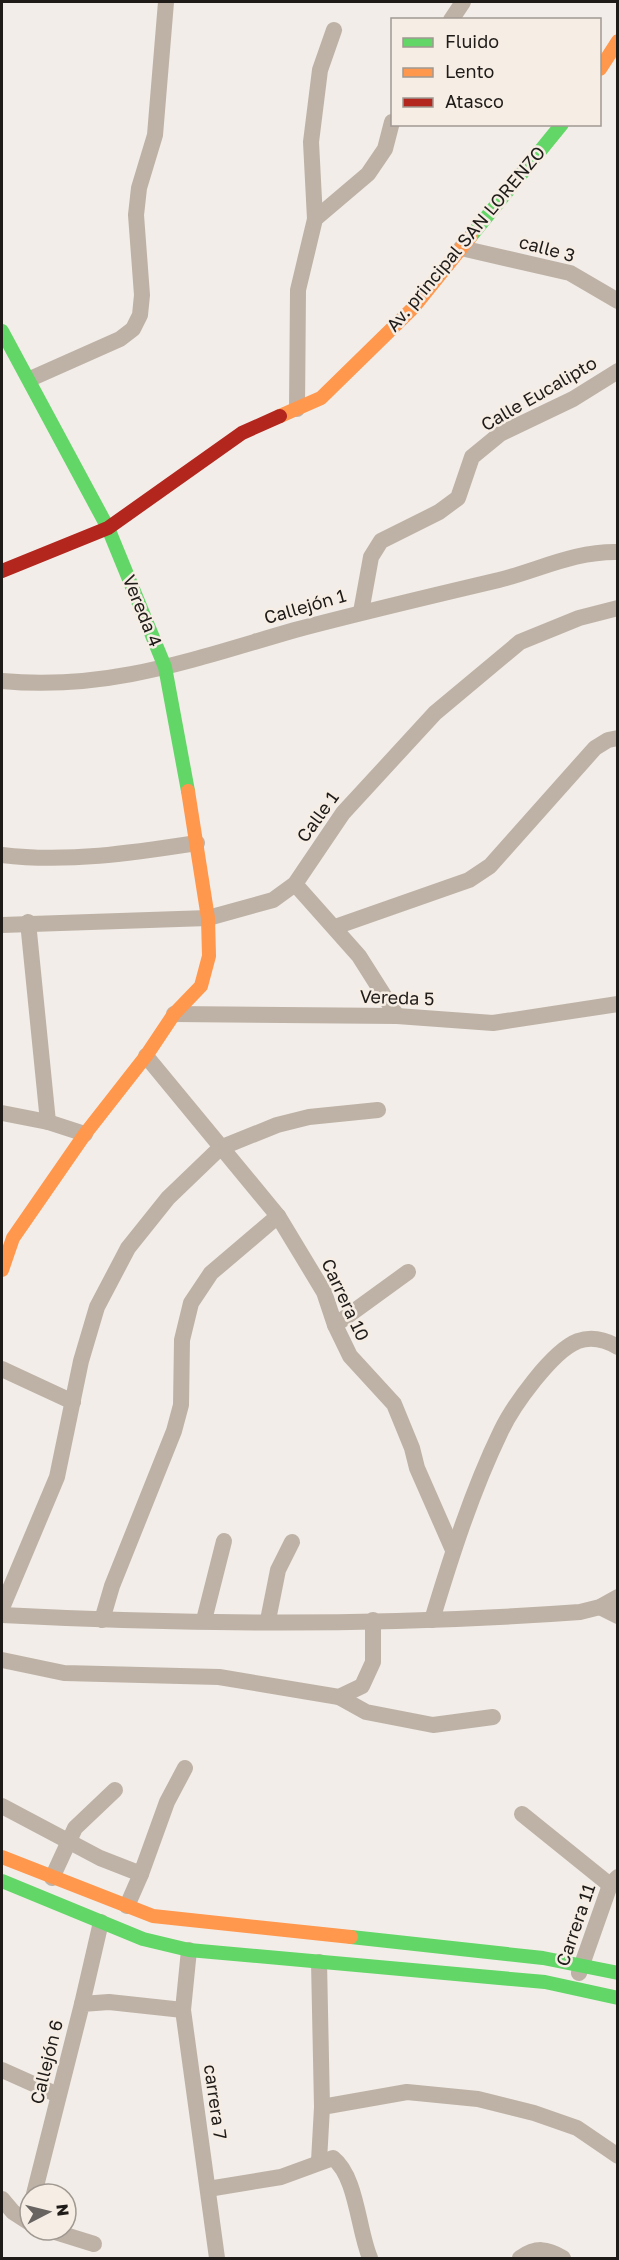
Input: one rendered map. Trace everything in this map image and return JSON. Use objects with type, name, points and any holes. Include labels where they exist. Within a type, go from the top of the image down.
[{"type":"main road","points":[[601,67],[618,41]]},
{"type":"main road","name":"Av. principal SAN LORENZO","points":[[2,571],[108,528],[242,433],[321,398],[413,308],[560,126]]},
{"type":"main road","name":"Vereda 4","points":[[2,1270],[13,1238],[85,1134],[146,1056],[174,1014],[201,986],[209,956],[208,918],[165,667],[108,528],[30,379],[3,335]]},
{"type":"main road","points":[[2,1857],[153,1916],[581,1964],[618,1973]]},
{"type":"main road","points":[[2,1881],[143,1940],[189,1950],[545,1982],[618,1998]]},
{"type":"street","points":[[30,379],[120,339],[133,329],[140,315],[142,295],[136,215],[139,188],[155,135],[166,2]]},
{"type":"street","points":[[452,18],[463,2]]},
{"type":"street","points":[[297,409],[298,290],[315,219],[311,142],[320,70],[334,30]]},
{"type":"street","points":[[315,219],[368,174],[385,149],[392,126]]},
{"type":"street","name":"calle 3","points":[[461,248],[570,273],[618,301]]},
{"type":"street","name":"Calle Eucalipto","points":[[361,612],[371,557],[381,541],[439,512],[458,498],[472,457],[500,434],[573,399],[618,370]]},
{"type":"street","name":"Callejón 1","points":[[2,681],[39,684],[80,683],[135,675],[361,612],[516,576],[579,554],[618,552]]},
{"type":"street","name":"Calle 1","points":[[2,925],[28,922],[208,918],[273,900],[295,884],[343,813],[435,713],[520,642],[579,618],[618,608]]},
{"type":"street","points":[[335,927],[469,880],[490,866],[595,748],[608,740],[618,738]]},
{"type":"street","points":[[2,855],[24,858],[89,856],[196,843]]},
{"type":"street","points":[[295,884],[359,956],[396,1016]]},
{"type":"street","points":[[28,922],[48,1122]]},
{"type":"street","name":"Vereda 5","points":[[174,1014],[396,1016],[493,1023],[618,1004]]},
{"type":"street","name":"Carrera 10","points":[[146,1056],[278,1216],[324,1292],[335,1325],[350,1356],[394,1404],[412,1448],[417,1468],[453,1550]]},
{"type":"street","points":[[2,1608],[57,1477],[97,1307],[128,1248],[168,1198],[220,1148],[277,1125],[309,1117],[378,1110]]},
{"type":"street","points":[[2,1113],[48,1122],[85,1134]]},
{"type":"street","points":[[102,1620],[116,1575],[174,1431],[181,1405],[182,1340],[191,1303],[211,1273],[278,1216]]},
{"type":"street","points":[[335,1325],[408,1272]]},
{"type":"street","points":[[432,1620],[453,1550],[502,1429],[540,1373],[578,1341],[592,1339],[608,1341],[618,1347]]},
{"type":"street","points":[[2,1370],[73,1402]]},
{"type":"street","points":[[204,1620],[224,1541]]},
{"type":"street","points":[[268,1620],[278,1570],[292,1542]]},
{"type":"street","points":[[2,1615],[102,1620],[454,1621],[580,1612],[600,1607],[618,1597]]},
{"type":"street","points":[[600,1607],[618,1616]]},
{"type":"street","points":[[339,1697],[362,1686],[373,1662],[373,1620]]},
{"type":"street","points":[[2,1660],[64,1672],[219,1677],[339,1697],[366,1712],[433,1725],[494,1718]]},
{"type":"street","points":[[127,1906],[167,1802],[185,1768]]},
{"type":"street","points":[[52,1878],[68,1841],[84,1818],[115,1790]]},
{"type":"street","points":[[2,1806],[100,1858],[141,1874]]},
{"type":"street","points":[[522,1814],[614,1881]]},
{"type":"street","name":"Carrera 11","points":[[576,1989],[581,1964],[614,1881]]},
{"type":"street","points":[[82,2004],[101,1922]]},
{"type":"street","name":"carrera 7","points":[[189,1950],[183,2010],[217,2259]]},
{"type":"street","points":[[319,1962],[322,2107],[319,2162]]},
{"type":"street","name":"Callejón 6","points":[[37,2182],[82,2004],[109,2002],[183,2010]]},
{"type":"street","points":[[2,2070],[58,2095]]},
{"type":"street","points":[[322,2107],[407,2092],[478,2099],[577,2127],[618,2156]]},
{"type":"street","points":[[208,2189],[281,2177],[333,2158],[342,2165],[370,2259]]},
{"type":"street","points":[[2,2199],[12,2212],[18,2214]]},
{"type":"street","points":[[78,2239],[94,2244]]},
{"type":"street","points":[[520,2259],[535,2249],[550,2250],[563,2259]]},
{"type":"traffic: fast","points":[[471,236],[560,126]]},
{"type":"traffic: fast","points":[[2,331],[108,528],[165,667],[188,791]]},
{"type":"traffic: fast","points":[[2,1881],[143,1939],[189,1950],[545,1982],[618,1998]]},
{"type":"traffic: fast","points":[[351,1937],[543,1958],[618,1973]]},
{"type":"traffic: slow","points":[[601,67],[618,41]]},
{"type":"traffic: slow","points":[[280,416],[321,398],[413,308],[471,236]]},
{"type":"traffic: slow","points":[[2,1270],[13,1238],[85,1134],[146,1056],[174,1014],[201,986],[209,956],[208,918],[188,791]]},
{"type":"traffic: slow","points":[[2,1857],[153,1916],[351,1937]]},
{"type":"traffic: jam","points":[[2,571],[108,528],[242,433],[280,416]]}]
